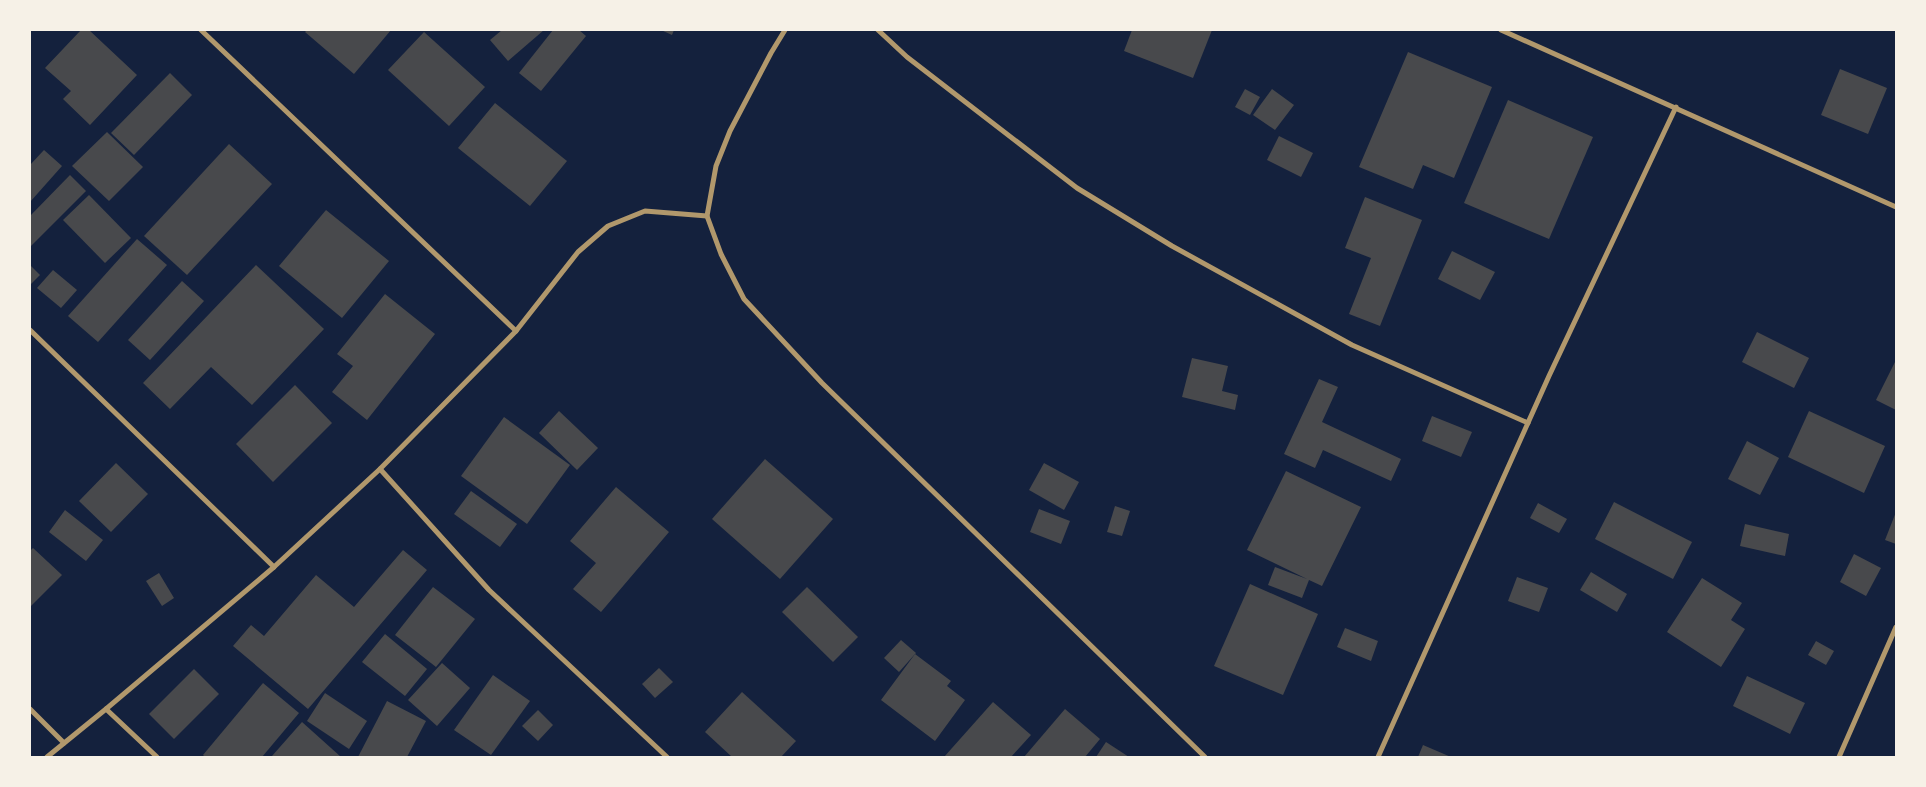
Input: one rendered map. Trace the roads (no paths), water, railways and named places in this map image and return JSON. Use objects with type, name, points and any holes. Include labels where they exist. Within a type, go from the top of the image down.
[{"type":"street","points":[[201,30],[516,330]]},
{"type":"street","points":[[785,30],[730,131],[716,166],[707,216],[721,254],[744,300],[822,383],[1205,757]]},
{"type":"street","points":[[878,30],[907,57],[1077,188],[1172,246],[1352,345],[1528,422]]},
{"type":"street","points":[[1501,30],[1896,207]]},
{"type":"street","points":[[1378,757],[1528,422],[1676,108]]},
{"type":"street","points":[[47,757],[274,567],[380,468],[516,330],[578,252],[608,226],[645,210],[707,216]]},
{"type":"street","points":[[30,330],[274,567]]},
{"type":"street","points":[[380,468],[489,590],[667,757]]},
{"type":"street","points":[[1839,757],[1896,627]]},
{"type":"street","points":[[30,709],[64,743]]},
{"type":"street","points":[[106,709],[156,757]]}]
